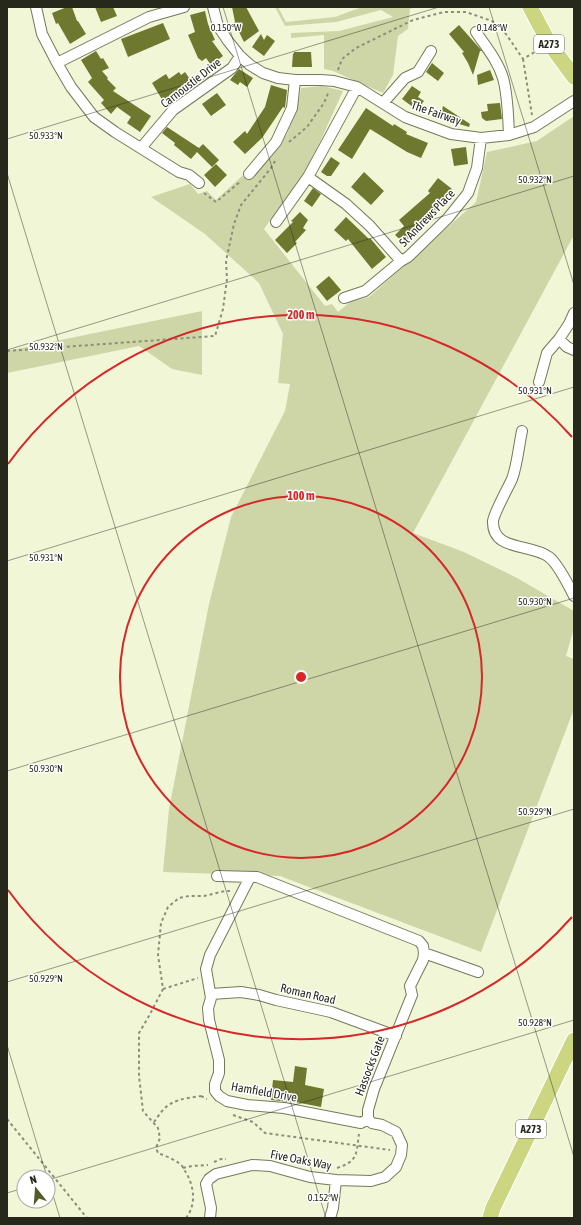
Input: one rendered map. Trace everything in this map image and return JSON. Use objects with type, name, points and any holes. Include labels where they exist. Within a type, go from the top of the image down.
[{"type":"main road","name":"A273","points":[[530,7],[549,43],[574,77]]},
{"type":"main road","name":"A273","points":[[490,1218],[493,1208],[574,1040]]},
{"type":"street","points":[[36,7],[42,34],[57,63],[71,87],[94,117],[179,172],[190,175],[199,183]]},
{"type":"street","points":[[57,63],[149,17],[184,7]]},
{"type":"street","name":"The Fairway","points":[[213,7],[218,26],[228,42],[250,65],[263,73],[278,78],[334,81],[357,86],[404,117],[451,134],[481,138],[509,135],[534,128],[574,101]]},
{"type":"street","points":[[476,32],[495,61],[503,78],[507,102],[509,135]]},
{"type":"street","points":[[383,103],[406,78],[418,72],[431,51]]},
{"type":"street","name":"Carnoustie Drive","points":[[141,148],[173,110],[232,68],[240,56]]},
{"type":"street","points":[[249,174],[276,142],[292,108],[295,80]]},
{"type":"street","points":[[276,222],[308,177],[357,86]]},
{"type":"street","name":"St Andrews Place","points":[[308,177],[346,204],[370,226],[401,261],[408,257],[443,222],[468,193],[477,168],[481,138]]},
{"type":"street","points":[[344,298],[365,291],[401,261]]},
{"type":"street","points":[[539,382],[547,353],[558,339],[574,313]]},
{"type":"street","points":[[558,339],[567,347],[574,350]]},
{"type":"street","points":[[522,431],[512,478],[493,519],[494,532],[502,541],[541,553],[549,557],[555,564],[574,596]]},
{"type":"street","points":[[217,876],[257,877],[419,941],[423,946],[424,953],[478,972]]},
{"type":"street","name":"Hamfield Drive","points":[[250,877],[210,955],[206,970],[211,994],[208,1008],[209,1020],[219,1060],[219,1073],[215,1084],[215,1091],[219,1096],[228,1101],[247,1105],[284,1108],[365,1121]]},
{"type":"street","name":"Hassocks Gate","points":[[365,1121],[374,1089],[412,995],[410,986],[423,960],[424,953]]},
{"type":"street","name":"Roman Road","points":[[211,994],[241,992],[259,995],[331,1012],[396,1036]]},
{"type":"street","points":[[330,1218],[333,1208],[333,1180],[371,1181],[385,1177],[396,1167],[402,1145],[396,1132],[382,1125],[365,1121]]},
{"type":"street","name":"Five Oaks Way","points":[[210,1218],[211,1208],[206,1184],[209,1179],[216,1174],[252,1165],[270,1166],[310,1177],[333,1180]]},
{"type":"path","points":[[284,146],[307,127],[324,103],[342,59],[356,48],[413,20],[444,12],[466,12],[492,21],[506,34],[522,59],[534,128]]},
{"type":"path","points":[[522,59],[549,43]]},
{"type":"path","points":[[7,351],[215,336],[223,309],[227,279],[226,261],[234,224],[241,205],[272,168],[278,157]]},
{"type":"path","points":[[199,183],[203,191],[216,202],[249,174]]},
{"type":"path","points":[[186,1218],[189,1215],[193,1202],[193,1188],[189,1178],[181,1164],[158,1153],[156,1148],[160,1138],[158,1128],[143,1111],[139,1076],[139,1033],[163,989],[158,955],[161,923],[168,907],[179,898],[204,896],[225,891],[242,892]]},
{"type":"path","points":[[163,989],[206,974]]},
{"type":"path","points":[[154,1122],[165,1108],[175,1102],[215,1091]]},
{"type":"path","points":[[201,1096],[207,1099]]},
{"type":"path","points":[[228,1113],[253,1122],[265,1133],[401,1151]]},
{"type":"path","points":[[7,1118],[87,1218]]},
{"type":"path","points":[[333,1180],[331,1172],[351,1163],[355,1156],[365,1121]]},
{"type":"green space","points":[[275,7],[278,7],[286,22],[335,17],[362,7],[416,7],[410,9],[408,29],[398,36],[393,75],[383,93],[333,71],[324,69],[324,35],[291,38],[291,33],[339,31],[393,17],[381,10],[336,22],[285,26]]},
{"type":"green space","points":[[322,86],[343,91],[320,142],[301,179],[264,229],[325,306],[332,304],[338,312],[350,302],[369,297],[476,202],[487,152],[537,141],[574,116],[574,235],[413,533],[464,552],[517,578],[574,611],[574,628],[566,656],[574,659],[574,709],[481,952],[280,876],[163,872],[169,809],[209,604],[231,517],[285,411],[290,384],[278,383],[283,334],[259,283],[205,234],[151,197],[190,184],[198,194],[207,191],[216,200],[242,176],[250,180],[287,134],[298,105],[301,88]]},
{"type":"green space","points":[[202,311],[202,375],[172,369],[139,346],[7,373],[7,351]]},
{"type":"building","points":[[67,7],[72,7],[77,21],[86,34],[70,44],[58,23],[56,24],[52,13]]},
{"type":"building","points":[[95,7],[113,7],[117,16],[101,22]]},
{"type":"building","points":[[232,7],[246,7],[259,31],[244,42],[234,22]]},
{"type":"building","points":[[205,11],[208,24],[215,40],[212,41],[223,56],[211,65],[206,58],[202,61],[198,58],[188,35],[195,32],[190,15]]},
{"type":"building","points":[[163,23],[170,39],[128,57],[121,39]]},
{"type":"building","points":[[459,25],[482,51],[480,51],[473,75],[462,53],[464,52],[449,34]]},
{"type":"building","points":[[261,34],[264,40],[267,35],[275,41],[264,56],[252,47]]},
{"type":"building","points":[[96,51],[101,59],[103,58],[109,68],[102,71],[108,78],[107,79],[116,88],[113,91],[151,116],[140,132],[127,123],[131,117],[117,107],[111,114],[101,103],[104,100],[88,82],[92,78],[81,60]]},
{"type":"building","points":[[294,52],[311,52],[312,67],[292,67]]},
{"type":"building","points":[[432,63],[444,73],[438,81],[426,72]]},
{"type":"building","points":[[239,69],[253,78],[247,87],[240,82],[238,85],[230,80]]},
{"type":"building","points":[[490,70],[494,80],[478,85],[477,75]]},
{"type":"building","points":[[179,72],[181,75],[185,72],[192,82],[163,101],[152,83],[166,74],[169,79]]},
{"type":"building","points":[[271,85],[287,90],[285,108],[283,107],[262,138],[245,154],[233,142],[245,131],[247,134],[265,107]]},
{"type":"building","points":[[412,86],[421,92],[418,97],[424,101],[417,110],[402,99]]},
{"type":"building","points":[[217,93],[226,105],[211,116],[202,104]]},
{"type":"building","points":[[500,103],[502,119],[486,121],[482,118],[481,112],[488,111],[487,104]]},
{"type":"building","points":[[443,106],[470,124],[469,127],[440,118]]},
{"type":"building","points":[[366,108],[393,126],[394,124],[407,132],[406,134],[428,143],[421,158],[407,152],[370,129],[352,159],[338,150]]},
{"type":"building","points":[[167,127],[199,148],[203,144],[219,160],[212,167],[197,152],[191,159],[174,145],[175,143],[162,133]]},
{"type":"building","points":[[466,147],[468,164],[454,166],[451,149]]},
{"type":"building","points":[[331,157],[340,163],[331,176],[327,176],[321,172]]},
{"type":"building","points":[[216,164],[227,175],[215,187],[204,175]]},
{"type":"building","points":[[364,172],[384,191],[371,205],[351,187]]},
{"type":"building","points":[[438,178],[452,189],[438,210],[414,231],[415,232],[404,243],[395,235],[404,226],[399,220],[430,193],[428,191]]},
{"type":"building","points":[[313,188],[321,194],[312,207],[304,201]]},
{"type":"building","points":[[300,212],[308,220],[303,228],[306,230],[295,242],[297,243],[287,253],[275,240],[293,222],[291,221]]},
{"type":"building","points":[[346,217],[369,239],[370,238],[386,257],[372,269],[348,239],[346,241],[334,230]]},
{"type":"building","points":[[329,276],[341,290],[327,301],[316,287]]},
{"type":"building","points":[[295,1066],[307,1068],[305,1085],[324,1089],[321,1107],[290,1101],[271,1100],[273,1080],[293,1082]]}]
